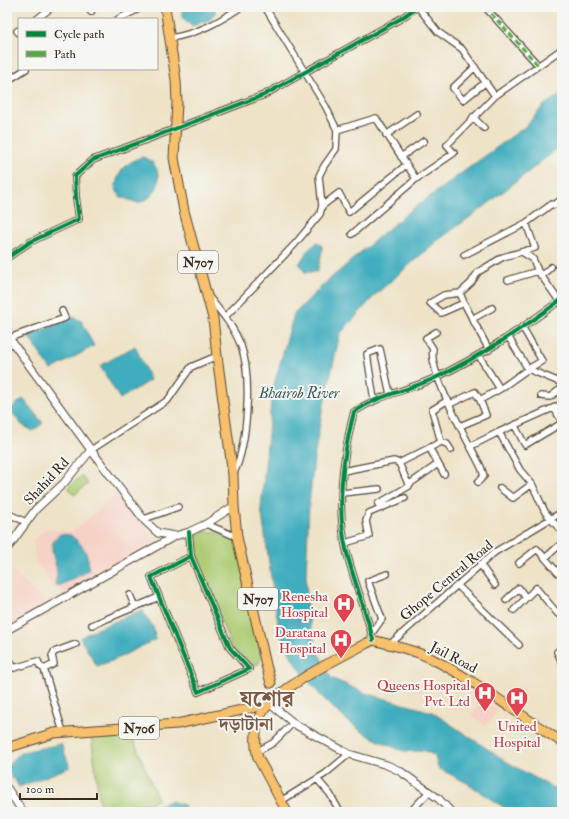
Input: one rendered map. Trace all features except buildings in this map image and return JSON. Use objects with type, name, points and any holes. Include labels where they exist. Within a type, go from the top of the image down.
[{"type":"highway","name":"N707","points":[[165,7],[171,38],[177,103],[174,158],[184,211],[213,318],[233,475],[234,506],[238,538],[266,665],[272,683]]},
{"type":"highway","name":"N707","points":[[235,517],[248,559],[268,644],[272,683],[272,702]]},
{"type":"highway","name":"Jail Road","points":[[372,637],[389,645],[427,656],[467,677],[531,723],[562,742]]},
{"type":"highway","points":[[287,812],[256,752],[255,741],[257,728],[262,713],[272,702],[300,681],[372,637]]},
{"type":"highway","name":"N706","points":[[7,748],[50,734],[177,724],[272,702]]},
{"type":"street","points":[[38,18],[52,7]]},
{"type":"street","points":[[87,7],[91,12]]},
{"type":"street","points":[[120,18],[143,7]]},
{"type":"street","points":[[171,38],[193,34],[222,20],[241,7]]},
{"type":"street","points":[[225,317],[312,226],[320,214],[322,206],[319,176],[336,149],[337,130],[326,108],[306,72],[265,7]]},
{"type":"street","points":[[7,258],[30,242],[79,219],[75,176],[83,167],[93,160],[264,95],[400,19],[418,7],[435,29],[458,45],[495,96]]},
{"type":"street","points":[[485,7],[538,65]]},
{"type":"street","points":[[352,234],[416,179],[454,153],[447,145],[495,96],[562,49]]},
{"type":"street","points":[[475,67],[453,88],[462,100],[486,82]]},
{"type":"street","points":[[7,81],[24,70]]},
{"type":"street","points":[[386,135],[417,114]]},
{"type":"street","points":[[474,117],[484,128]]},
{"type":"street","points":[[337,130],[376,118],[416,179]]},
{"type":"street","points":[[401,157],[424,141]]},
{"type":"street","points":[[322,206],[339,193],[349,212],[406,165]]},
{"type":"street","points":[[464,255],[526,223],[552,204],[562,199]]},
{"type":"street","points":[[464,303],[440,313],[430,303],[444,295],[460,293],[471,283],[478,272],[504,257],[535,248],[526,223]]},
{"type":"street","points":[[372,637],[345,543],[342,517],[345,454],[354,412],[374,400],[437,377],[479,356],[509,338],[561,301],[539,273],[534,260],[522,252]]},
{"type":"street","points":[[508,280],[539,273],[552,267]]},
{"type":"street","points":[[460,293],[489,350]]},
{"type":"street","points":[[207,294],[225,317],[241,347],[248,403],[241,453],[233,475]]},
{"type":"street","points":[[472,319],[492,308]]},
{"type":"street","points":[[62,312],[64,318],[8,337],[144,519],[158,533],[176,536]]},
{"type":"street","points":[[480,400],[542,361],[523,328]]},
{"type":"street","points":[[436,332],[426,338],[433,348],[431,356],[437,377],[484,476],[478,482]]},
{"type":"street","points":[[509,338],[528,369],[562,383]]},
{"type":"street","points":[[374,400],[367,354],[380,349],[390,394]]},
{"type":"street","points":[[91,450],[168,400],[191,367],[217,356]]},
{"type":"street","points":[[479,356],[500,388]]},
{"type":"street","points":[[541,396],[550,397],[562,388]]},
{"type":"street","points":[[441,442],[432,410],[475,392],[480,400],[486,416],[460,426]]},
{"type":"street","points":[[471,446],[562,404]]},
{"type":"street","points":[[515,426],[525,445],[562,422],[554,408]]},
{"type":"street","points":[[500,432],[520,470],[532,484],[544,512],[562,532]]},
{"type":"street","points":[[344,471],[394,461],[399,462],[430,449],[441,442]]},
{"type":"street","points":[[441,442],[447,444],[451,450]]},
{"type":"street","points":[[430,449],[444,474]]},
{"type":"street","name":"Shahid Rd","points":[[7,549],[36,509],[64,483],[91,450]]},
{"type":"street","points":[[399,462],[408,485]]},
{"type":"street","points":[[378,504],[409,486],[408,485],[438,464]]},
{"type":"street","points":[[500,488],[513,498],[532,484]]},
{"type":"street","points":[[342,493],[379,489]]},
{"type":"street","points":[[345,543],[369,536],[366,521],[369,513],[405,498]]},
{"type":"street","points":[[144,519],[178,506]]},
{"type":"street","points":[[7,630],[176,536],[206,524],[234,506]]},
{"type":"street","name":"Ghope Central Road","points":[[389,645],[456,584],[495,552],[562,512]]},
{"type":"street","points":[[7,516],[11,515],[26,522]]},
{"type":"street","points":[[206,524],[238,538]]},
{"type":"street","points":[[189,532],[191,556],[230,648],[249,669],[198,692],[151,577],[191,556]]},
{"type":"street","points":[[546,558],[562,543]]},
{"type":"street","points":[[520,563],[538,548],[558,574],[562,571]]},
{"type":"street","points":[[480,564],[495,584]]},
{"type":"street","points":[[372,637],[382,619],[368,581],[387,574]]},
{"type":"street","points":[[456,584],[519,645]]},
{"type":"street","points":[[506,600],[519,588],[526,598]]},
{"type":"street","points":[[514,610],[536,588],[558,614],[562,610]]},
{"type":"street","points":[[130,595],[135,607]]},
{"type":"street","points":[[92,625],[159,597]]},
{"type":"street","points":[[44,669],[54,664],[52,656],[54,652],[76,644]]},
{"type":"street","points":[[562,648],[557,652],[562,662]]},
{"type":"street","points":[[7,655],[14,668],[38,660],[40,666],[44,669],[63,732]]},
{"type":"street","points":[[272,702],[293,723],[348,754],[387,765],[400,771],[429,792],[451,812]]},
{"type":"street","points":[[256,752],[273,742],[293,723]]},
{"type":"street","points":[[281,801],[338,764],[348,754]]},
{"type":"street","points":[[318,778],[330,794],[340,812]]},
{"type":"street","points":[[7,788],[23,812]]},
{"type":"street","points":[[410,812],[429,792]]},
{"type":"shaded area","points":[[120,491],[157,544],[64,597],[60,588],[52,587],[35,560],[33,540],[46,529],[73,532]]},
{"type":"shaded area","points":[[7,566],[48,604],[7,627]]},
{"type":"shaded area","name":"Queens Hospital Pvt. Ltd","points":[[483,699],[498,710],[486,726],[471,715]]},
{"type":"green space","points":[[82,476],[88,484],[74,495],[68,487]]},
{"type":"green space","points":[[205,531],[217,532],[227,537],[237,539],[261,656],[259,664],[251,665],[243,660],[232,648],[199,566],[195,540],[199,533]]},
{"type":"green space","points":[[130,731],[158,799],[134,812],[114,812],[109,803],[100,807],[91,735]]},
{"type":"water","points":[[181,7],[215,7],[215,13],[209,20],[191,26],[184,19]]},
{"type":"water","name":"Bhairob River","points":[[562,94],[562,145],[484,207],[437,241],[376,294],[340,334],[322,413],[314,458],[309,505],[306,574],[307,602],[310,625],[317,650],[331,678],[365,693],[432,712],[507,762],[562,793],[562,812],[511,812],[467,783],[438,768],[435,756],[430,753],[423,751],[400,750],[368,735],[352,725],[308,680],[296,664],[279,631],[261,508],[272,392],[294,314],[324,284],[388,229],[414,208],[526,126],[544,105]]},
{"type":"water","points":[[142,157],[152,162],[155,166],[158,182],[154,193],[147,199],[138,203],[121,197],[115,189],[120,173],[123,169],[131,162]]},
{"type":"water","points":[[318,242],[322,246],[322,249],[317,272],[305,272],[299,264],[308,250]]},
{"type":"water","points":[[74,317],[82,322],[94,346],[51,370],[28,336]]},
{"type":"water","points":[[135,346],[150,380],[120,399],[100,366]]},
{"type":"water","points":[[23,399],[43,423],[33,431],[22,425],[11,411],[14,406]]},
{"type":"water","points":[[60,534],[70,535],[82,546],[87,555],[89,565],[88,571],[59,586],[56,586],[55,583],[57,576],[52,545]]},
{"type":"water","points":[[142,610],[153,627],[156,639],[114,660],[97,666],[80,638],[92,631]]},
{"type":"water","points":[[61,744],[70,767],[19,787],[14,778],[12,779],[7,768],[13,759],[22,752]]},
{"type":"water","points":[[170,801],[184,805],[187,812],[148,812],[159,805]]},
{"type":"marked path","points":[[485,7],[538,65]]},
{"type":"cycle path","points":[[7,258],[30,242],[79,219],[75,176],[93,160],[264,95],[400,19],[417,7]]},
{"type":"cycle path","points":[[373,640],[349,561],[341,515],[344,463],[354,412],[374,401],[435,378],[469,360],[516,332],[562,299]]},
{"type":"cycle path","points":[[189,532],[191,556],[230,648],[249,669],[198,692],[151,577],[191,556]]},
{"type":"place","name":"Renesha Hospital","points":[[344,624]]},
{"type":"place","name":"Daratana Hospital","points":[[341,660]]},
{"type":"place","name":"Queens Hospital Pvt. Ltd","points":[[485,712]]},
{"type":"place","name":"United Hospital","points":[[517,718]]},
{"type":"district","name":"যশোর","points":[[267,698]]},
{"type":"district","name":"দড়াটানা","points":[[246,724]]}]
